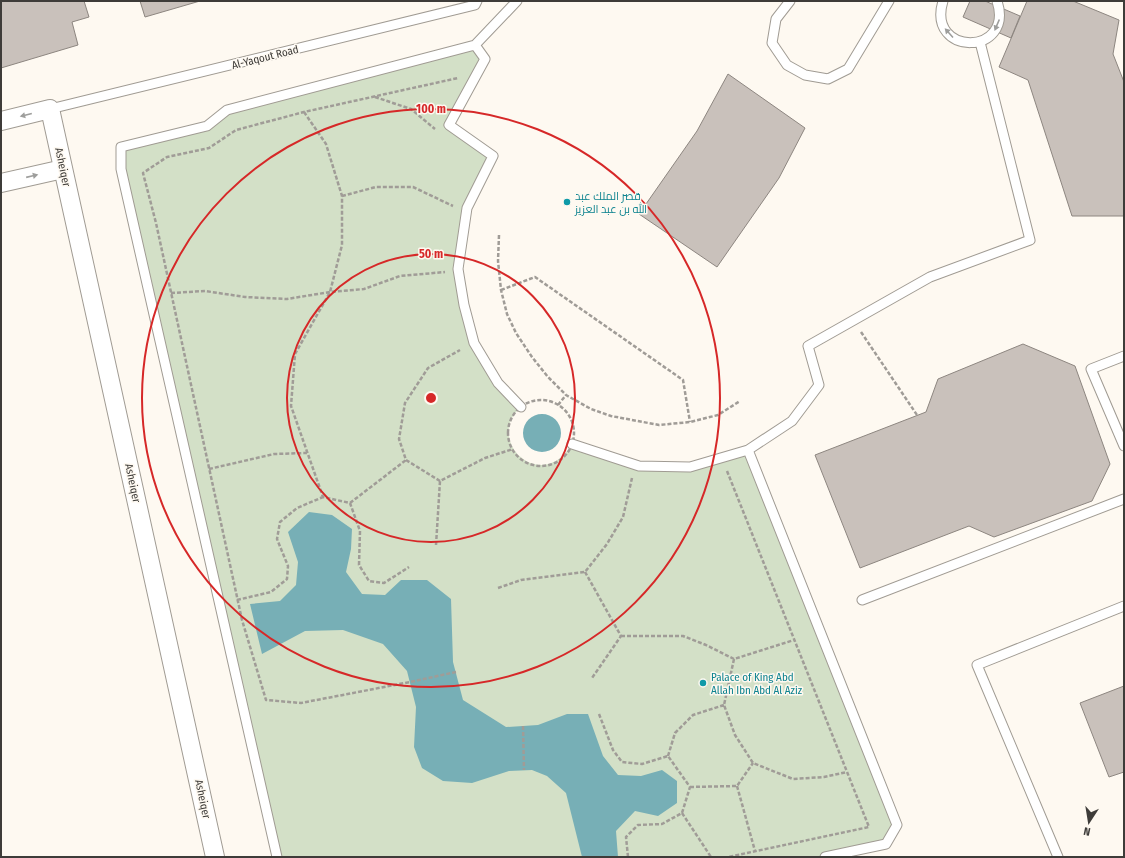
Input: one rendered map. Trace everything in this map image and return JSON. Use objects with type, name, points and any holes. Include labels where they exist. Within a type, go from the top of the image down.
[{"type":"street","points":[[1,121],[50,109]]},
{"type":"street","name":"Asheiqer","points":[[50,109],[215,857]]},
{"type":"street","points":[[1,183],[63,169]]},
{"type":"lane","name":"Al-Yaqout Road","points":[[50,109],[475,5],[477,1]]},
{"type":"lane","points":[[277,857],[121,169],[121,146],[208,126],[227,110],[475,45],[517,1]]},
{"type":"lane","points":[[790,1],[776,19],[772,43],[787,65],[805,75],[828,79],[848,69],[889,1]]},
{"type":"lane","points":[[943,1],[940,10],[941,20],[945,29],[951,37],[960,42],[970,44],[980,42],[989,37],[995,30],[999,21],[1000,11],[997,1]]},
{"type":"lane","points":[[572,444],[639,466],[690,467],[748,450],[792,421],[819,386],[808,346],[930,277],[1030,240],[980,42]]},
{"type":"lane","points":[[475,45],[485,60],[448,125],[493,156],[467,208],[458,269],[464,305],[474,343],[498,383],[521,407]]},
{"type":"lane","points":[[1124,356],[1091,369],[1124,446]]},
{"type":"lane","points":[[748,450],[897,824],[886,844],[825,857]]},
{"type":"lane","points":[[862,600],[1124,499]]},
{"type":"lane","points":[[1058,857],[977,665],[1124,606]]},
{"type":"path","points":[[456,672],[301,703],[266,700],[237,600],[156,223],[143,173],[166,157],[208,148],[236,130],[304,112],[476,75]]},
{"type":"path","points":[[304,112],[326,144],[342,196],[342,244],[330,292],[295,354],[291,406],[322,497]]},
{"type":"path","points":[[342,196],[376,187],[413,187],[454,206]]},
{"type":"path","points":[[499,235],[498,261],[501,290],[507,314],[516,333],[532,357],[548,377],[566,395],[591,409],[611,416],[659,425],[690,422],[718,415],[740,401]]},
{"type":"path","points":[[171,293],[205,291],[245,298],[287,299],[330,292],[364,289],[400,276],[445,272]]},
{"type":"path","points":[[501,290],[535,276],[683,380],[690,422]]},
{"type":"path","points":[[861,332],[917,416]]},
{"type":"path","points":[[440,481],[406,460],[399,439],[405,402],[428,368],[460,350]]},
{"type":"path","points":[[558,405],[566,395]]},
{"type":"path","points":[[536,400],[548,400],[567,412],[573,422],[574,434],[572,444],[566,454],[558,461],[548,465],[528,463],[519,457],[513,449],[509,440],[508,429],[511,419],[516,411],[521,407],[536,400]]},
{"type":"path","points":[[440,481],[485,458],[513,449]]},
{"type":"path","points":[[209,469],[274,454],[307,453]]},
{"type":"path","points":[[566,454],[573,457]]},
{"type":"path","points":[[237,600],[271,592],[287,579],[288,566],[277,539],[280,522],[297,508],[322,497],[350,503],[406,460]]},
{"type":"path","points":[[727,470],[869,827],[728,857]]},
{"type":"path","points":[[498,588],[520,580],[585,572],[607,544],[623,517],[632,477],[639,477]]},
{"type":"path","points":[[436,545],[440,481]]},
{"type":"path","points":[[350,503],[360,531],[359,565],[369,581],[384,583],[409,567]]},
{"type":"path","points":[[585,572],[621,636]]},
{"type":"path","points":[[621,636],[683,636],[706,645],[734,659],[794,640]]},
{"type":"path","points":[[592,678],[621,636]]},
{"type":"path","points":[[734,659],[724,705],[735,734],[753,763],[793,778],[824,777],[847,772]]},
{"type":"path","points":[[668,756],[675,733],[693,716],[724,705]]},
{"type":"path","points":[[599,714],[614,750],[622,762],[642,764],[668,756]]},
{"type":"path","points":[[523,726],[524,770]]},
{"type":"path","points":[[668,756],[690,787]]},
{"type":"path","points":[[737,786],[753,763]]},
{"type":"path","points":[[737,786],[755,851]]},
{"type":"path","points":[[690,787],[737,786]]},
{"type":"path","points":[[628,857],[626,837],[638,825],[662,824],[682,813],[690,787]]},
{"type":"path","points":[[682,813],[711,857]]},
{"type":"green space","points":[[475,45],[485,59],[449,125],[493,156],[467,208],[458,269],[474,343],[521,407],[511,420],[509,434],[512,446],[521,457],[532,464],[546,465],[559,459],[572,444],[639,466],[690,467],[748,450],[897,824],[886,844],[825,857],[277,857],[121,169],[121,147],[207,126],[227,110]]},
{"type":"water","points":[[542,414],[552,417],[558,423],[561,433],[558,443],[552,449],[542,452],[532,449],[526,443],[523,433],[526,423],[532,417]]},
{"type":"water","points":[[309,512],[332,515],[352,529],[351,549],[346,572],[362,594],[385,595],[401,580],[427,580],[451,599],[453,662],[463,700],[506,727],[538,725],[567,714],[588,714],[603,756],[618,775],[641,776],[662,770],[677,781],[677,803],[658,816],[635,811],[616,831],[618,857],[582,857],[566,793],[547,776],[532,770],[509,771],[472,783],[443,781],[422,768],[414,747],[416,707],[407,671],[383,644],[343,630],[305,631],[262,654],[250,604],[280,601],[296,585],[298,562],[288,532]]},
{"type":"building","points":[[1,1],[84,1],[89,17],[72,22],[78,45],[1,68]]},
{"type":"building","points":[[140,1],[200,1],[145,17]]},
{"type":"building","points":[[970,1],[985,1],[1020,16],[1011,38],[963,17]]},
{"type":"building","points":[[1027,1],[1073,1],[1119,20],[1113,54],[1124,82],[1124,216],[1072,216],[1028,80],[999,67]]},
{"type":"building","points":[[728,74],[805,128],[779,178],[717,267],[639,214],[697,131]]},
{"type":"building","points":[[1023,344],[1075,366],[1110,464],[1092,501],[994,537],[969,526],[860,568],[815,455],[926,412],[938,379]]},
{"type":"building","points":[[1124,686],[1124,772],[1109,777],[1080,703]]},
{"type":"place","name":"قصر الملك عبد الله بن عبد العزيز","points":[[567,202]]},
{"type":"place","name":"Palace of King Abd Allah Ibn Abd Al Aziz","points":[[703,683]]}]
